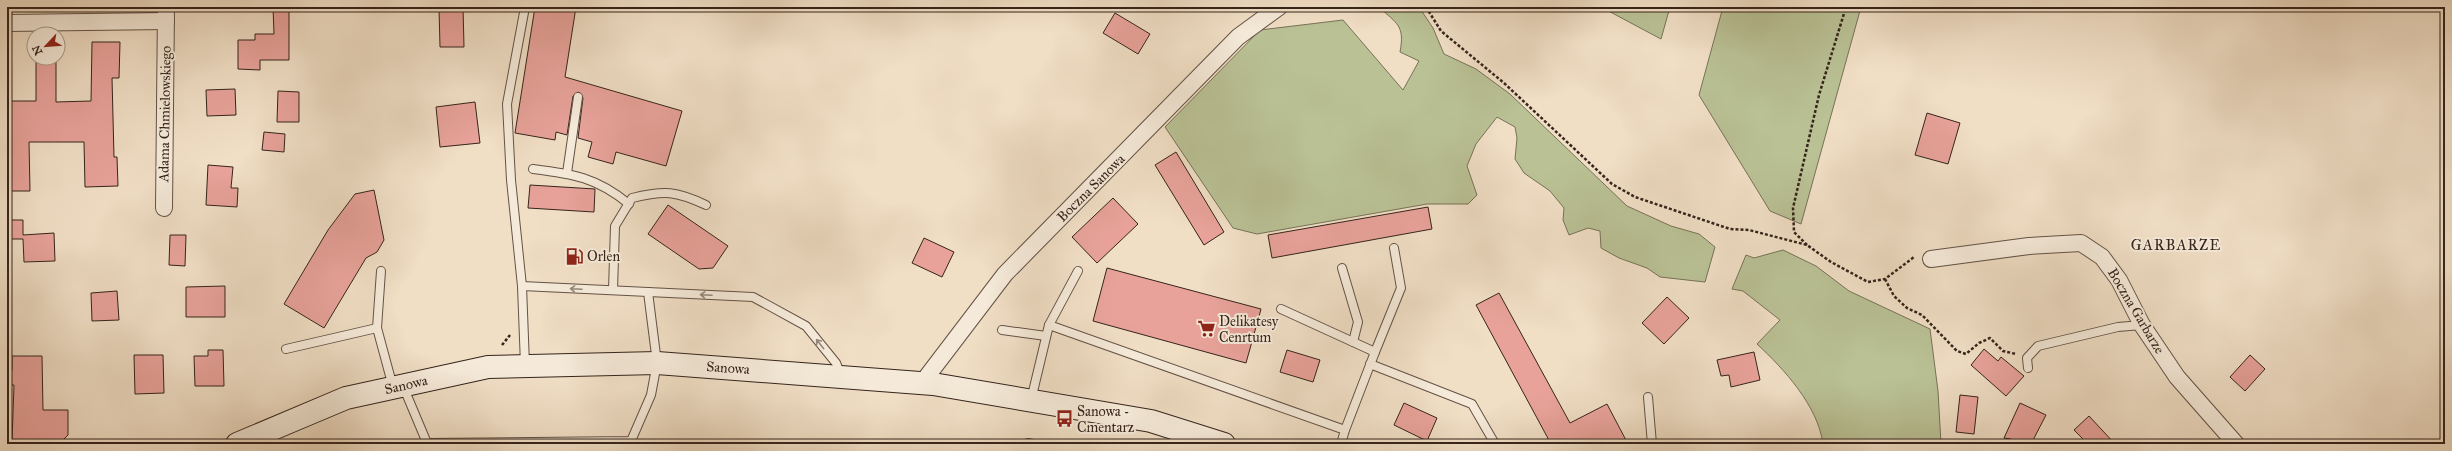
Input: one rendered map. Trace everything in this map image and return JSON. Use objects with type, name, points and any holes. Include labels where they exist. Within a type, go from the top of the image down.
[{"type":"main road","name":"Sanowa","points":[[237,444],[346,398],[488,367],[657,362],[922,383],[1151,421],[1224,444]]},
{"type":"street","name":"Boczna Sanowa","points":[[922,383],[1005,274],[1238,37],[1276,7]]},
{"type":"street","name":"Adama Chmielowskiego","points":[[7,23],[166,14],[164,208]]},
{"type":"street","name":"Boczna Garbarze","points":[[1931,260],[2029,246],[2080,243],[2102,257],[2119,280],[2142,325],[2177,377],[2236,444]]},
{"type":"lane","points":[[525,7],[507,104],[511,180],[522,286],[525,366]]},
{"type":"lane","points":[[567,173],[578,98]]},
{"type":"lane","points":[[533,169],[577,174],[611,189],[629,204]]},
{"type":"lane","points":[[613,290],[615,226],[632,198],[658,192],[684,195],[706,206]]},
{"type":"lane","points":[[1341,444],[1370,364],[1401,288],[1394,248]]},
{"type":"lane","points":[[1342,268],[1358,322],[1353,342]]},
{"type":"lane","points":[[381,271],[377,328],[398,387],[427,443],[631,441],[651,395],[657,362],[648,292]]},
{"type":"lane","points":[[1031,400],[1049,325],[1078,271]]},
{"type":"lane","points":[[522,286],[753,297],[806,326],[836,363],[841,376]]},
{"type":"lane","points":[[1281,309],[1375,352]]},
{"type":"lane","points":[[1049,325],[1345,430]]},
{"type":"lane","points":[[2028,368],[2028,358],[2038,346],[2118,327],[2142,325]]},
{"type":"lane","points":[[286,349],[377,328]]},
{"type":"lane","points":[[1002,330],[1046,336]]},
{"type":"lane","points":[[1370,364],[1472,404],[1495,444]]},
{"type":"lane","points":[[1648,397],[1652,444]]},
{"type":"path","points":[[1426,7],[1441,31],[1504,83],[1612,184],[1648,202],[1700,217],[1730,229],[1749,230],[1807,245]]},
{"type":"path","points":[[1846,7],[1819,95],[1792,208],[1794,232],[1807,245],[1853,275],[1868,282],[1884,279],[1912,257],[1931,260]]},
{"type":"path","points":[[1884,279],[1894,296],[1908,308],[1922,315],[1957,351],[1966,354],[1979,343],[1990,338],[2003,351],[2019,355],[2038,346]]},
{"type":"green space","points":[[1379,7],[1419,7],[1433,28],[1444,54],[1476,69],[1510,94],[1627,206],[1671,226],[1699,234],[1715,247],[1705,282],[1660,277],[1647,268],[1619,258],[1601,248],[1600,231],[1588,228],[1569,235],[1563,220],[1564,208],[1550,191],[1524,173],[1515,159],[1517,138],[1515,127],[1497,117],[1476,144],[1467,166],[1477,195],[1468,204],[1427,204],[1257,234],[1233,228],[1165,127],[1260,30],[1343,20],[1403,90],[1419,61],[1400,52],[1400,30],[1395,22]]},
{"type":"green space","points":[[1601,7],[1670,7],[1661,39]]},
{"type":"green space","points":[[1723,7],[1861,7],[1801,224],[1770,211],[1699,95]]},
{"type":"green space","points":[[1783,250],[1816,266],[1849,291],[1930,329],[1938,391],[1941,444],[1823,444],[1820,430],[1807,402],[1778,365],[1757,344],[1780,320],[1743,291],[1732,289],[1746,255],[1754,258]]},
{"type":"building","points":[[273,7],[289,7],[289,60],[260,60],[260,70],[238,69],[238,40],[255,40],[255,34],[274,34]]},
{"type":"building","points":[[439,7],[463,7],[464,47],[440,47]]},
{"type":"building","points":[[535,7],[576,7],[565,77],[682,111],[666,166],[616,152],[613,164],[588,157],[592,142],[578,138],[583,98],[579,92],[573,96],[567,135],[556,132],[555,140],[515,133]]},
{"type":"building","points":[[1115,13],[1150,34],[1138,54],[1103,33]]},
{"type":"building","points":[[92,42],[120,42],[119,78],[112,78],[114,157],[117,157],[118,186],[85,187],[84,142],[29,142],[30,191],[7,191],[7,163],[11,163],[11,101],[36,101],[36,66],[56,66],[56,102],[91,101]]},
{"type":"building","points":[[235,89],[236,115],[207,116],[206,90]]},
{"type":"building","points":[[278,91],[299,92],[299,122],[277,122]]},
{"type":"building","points":[[475,102],[480,143],[440,147],[436,107]]},
{"type":"building","points":[[1927,113],[1960,123],[1948,164],[1915,155]]},
{"type":"building","points":[[264,132],[285,134],[284,152],[262,150]]},
{"type":"building","points":[[1176,152],[1224,232],[1204,245],[1155,165]]},
{"type":"building","points":[[208,165],[233,167],[231,188],[238,188],[237,207],[206,205]]},
{"type":"building","points":[[530,185],[595,189],[594,212],[528,208]]},
{"type":"building","points":[[374,190],[384,240],[377,252],[366,258],[324,328],[284,304],[328,230],[355,194]]},
{"type":"building","points":[[1113,198],[1138,224],[1097,263],[1072,237]]},
{"type":"building","points":[[668,205],[728,246],[713,268],[699,269],[648,234]]},
{"type":"building","points":[[1428,207],[1432,229],[1272,258],[1268,235]]},
{"type":"building","points":[[7,220],[23,220],[23,235],[54,233],[55,261],[24,262],[23,239],[7,239]]},
{"type":"building","points":[[170,235],[186,235],[185,266],[169,265]]},
{"type":"building","points":[[924,238],[954,252],[942,277],[912,263]]},
{"type":"building","points":[[1107,268],[1261,309],[1246,363],[1093,321]]},
{"type":"building","points":[[225,286],[225,317],[186,317],[186,287]]},
{"type":"building","points":[[117,291],[119,320],[92,321],[91,293]]},
{"type":"building","points":[[1499,293],[1570,423],[1607,404],[1628,444],[1551,444],[1476,305]]},
{"type":"building","points":[[1667,297],[1689,318],[1664,344],[1642,323]]},
{"type":"building","points":[[1984,349],[1998,361],[2001,357],[2024,376],[2006,396],[1971,365]]},
{"type":"building","points":[[208,350],[223,350],[224,386],[195,386],[194,356],[208,356]]},
{"type":"building","points":[[1287,350],[1320,360],[1313,382],[1280,372]]},
{"type":"building","points":[[1754,352],[1760,380],[1731,387],[1729,375],[1721,376],[1717,360]]},
{"type":"building","points":[[134,355],[163,355],[164,393],[135,394]]},
{"type":"building","points":[[2250,355],[2265,369],[2245,391],[2230,377]]},
{"type":"building","points":[[12,356],[42,356],[43,410],[68,410],[68,435],[61,442],[12,442],[14,385],[9,385],[9,370],[12,370]]},
{"type":"building","points":[[1960,395],[1978,397],[1974,434],[1956,432]]},
{"type":"building","points":[[1404,403],[1437,418],[1427,441],[1394,425]]},
{"type":"building","points":[[2020,403],[2046,415],[2031,444],[2008,444],[2011,439],[2004,438]]},
{"type":"building","points":[[2089,416],[2115,444],[2088,444],[2074,430]]},
{"type":"place","name":"Orlen","points":[[574,256]]},
{"type":"place","name":"Delikatesy Cenrtum","points":[[1206,329]]},
{"type":"place","name":"Sanowa - Cmentarz","points":[[1064,419]]},
{"type":"district","name":"GARBARZE","points":[[2176,245]]}]
